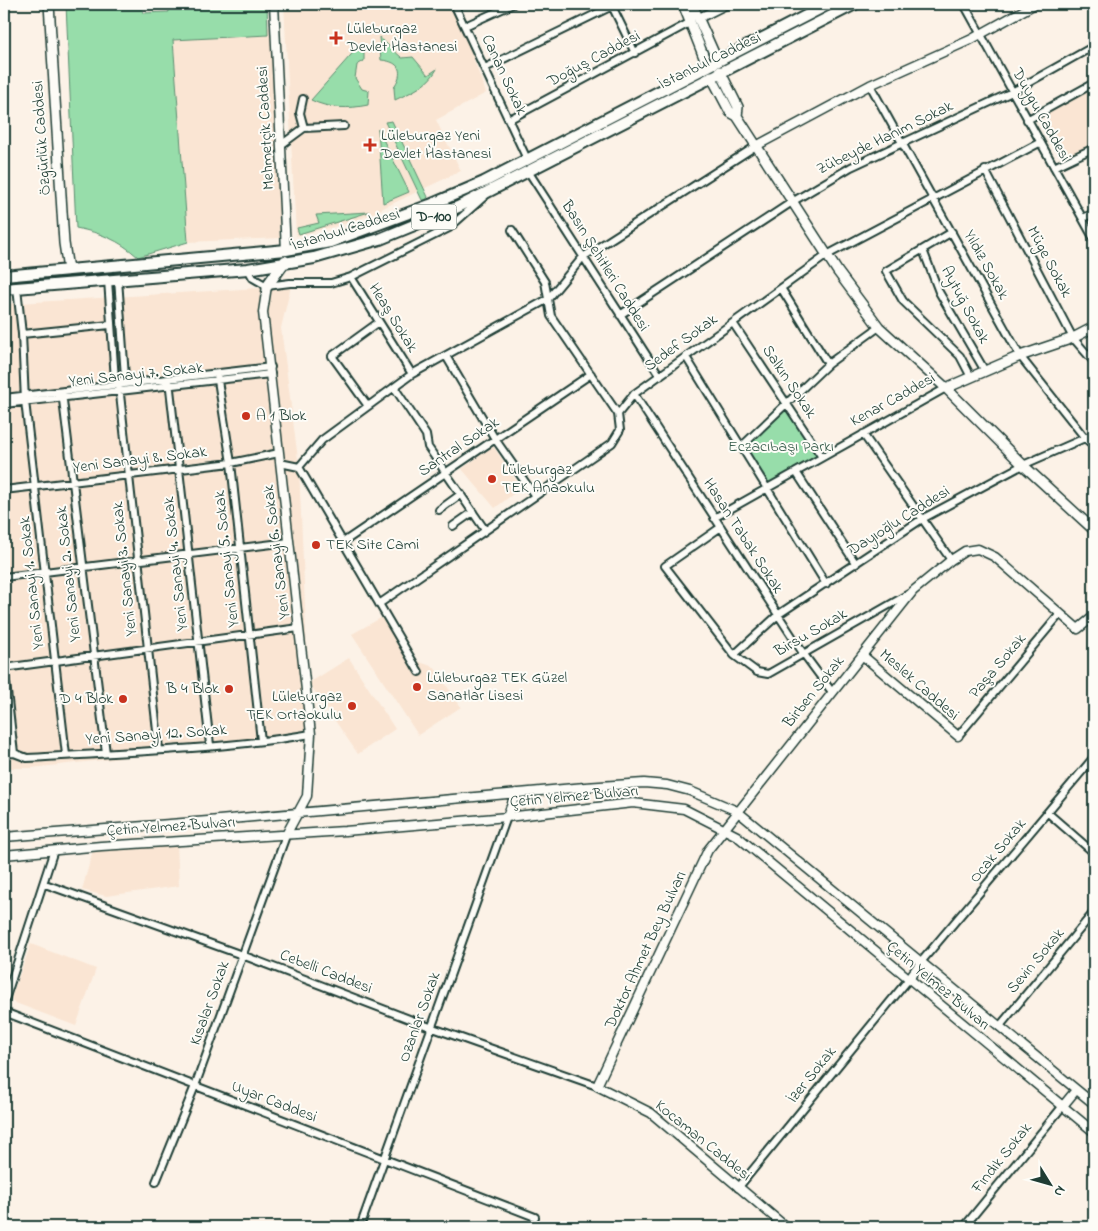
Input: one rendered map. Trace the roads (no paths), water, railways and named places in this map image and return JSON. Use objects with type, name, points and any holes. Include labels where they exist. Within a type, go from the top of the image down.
[{"type":"highway","name":"İstanbul Caddesi","points":[[4,276],[106,265],[286,250],[330,242],[424,207],[484,182],[707,65],[829,4]]},
{"type":"highway","name":"İstanbul Caddesi","points":[[4,289],[248,269],[285,264],[380,239],[458,207],[855,4]]},
{"type":"highway","points":[[716,74],[717,60]]},
{"type":"highway","points":[[707,65],[716,74]]},
{"type":"highway","points":[[267,286],[285,264],[286,250]]},
{"type":"highway","points":[[113,280],[117,264]]},
{"type":"highway","points":[[106,265],[113,280]]},
{"type":"main road","name":"Özgürlük Caddesi","points":[[49,4],[64,242],[68,270]]},
{"type":"main road","points":[[683,4],[695,20],[717,60]]},
{"type":"main road","points":[[692,4],[707,65]]},
{"type":"main road","points":[[716,74],[738,107],[737,116],[792,202],[827,255],[879,327],[946,388],[1023,465],[1094,530]]},
{"type":"main road","name":"Kenar Caddesi","points":[[946,388],[1020,356],[1073,338],[1094,327]]},
{"type":"street","name":"Mehmetçik Caddesi","points":[[274,4],[286,250]]},
{"type":"street","name":"Canan Sokak","points":[[454,4],[510,119],[527,159]]},
{"type":"street","points":[[465,26],[513,4]]},
{"type":"street","name":"Doğuş Caddesi","points":[[510,119],[727,4]]},
{"type":"street","name":"Duygu Caddesi","points":[[964,4],[1039,143],[1094,239]]},
{"type":"street","points":[[299,467],[322,440],[394,386],[412,374],[548,300],[583,257],[756,146],[870,84],[981,34],[1035,4]]},
{"type":"street","points":[[485,68],[612,5],[635,53]]},
{"type":"street","name":"Zübeyde Hanım Sokak","points":[[620,315],[792,202],[851,167],[1012,92],[1094,46]]},
{"type":"street","name":"Yıldız Sokak","points":[[870,84],[901,145],[933,198],[1020,356],[1084,438],[1094,446]]},
{"type":"street","points":[[1028,120],[1094,84]]},
{"type":"street","points":[[303,99],[300,113],[304,128]]},
{"type":"street","points":[[281,145],[304,128],[344,126]]},
{"type":"street","name":"Sedef Sokak","points":[[618,414],[634,394],[827,255],[1039,143]]},
{"type":"street","points":[[1054,168],[1094,148]]},
{"type":"street","name":"Müge Sokak","points":[[985,170],[1073,338],[1094,362]]},
{"type":"street","name":"Basın Şehitleri Caddesi","points":[[528,171],[660,376]]},
{"type":"street","points":[[248,269],[253,278],[267,286],[290,283],[331,283],[351,277],[449,228],[492,189]]},
{"type":"street","points":[[1083,218],[1094,213]]},
{"type":"street","points":[[378,604],[612,443],[620,430],[618,414],[551,316],[545,282],[512,230]]},
{"type":"street","points":[[952,232],[886,272],[903,301],[960,356],[970,377]]},
{"type":"street","name":"Aytuğ Sokak","points":[[923,250],[939,292],[985,371]]},
{"type":"street","name":"Heaş Sokak","points":[[351,277],[412,374]]},
{"type":"street","name":"Yeni Sanayi 3. Sokak","points":[[113,280],[110,325],[114,380],[119,388],[159,749]]},
{"type":"street","name":"Yeni Sanayi 3. Sokak","points":[[113,280],[125,377],[119,388]]},
{"type":"street","name":"Yeni Sanayi 6. Sokak","points":[[267,286],[263,312],[311,734],[307,796],[287,833]]},
{"type":"street","name":"Yeni Sanayi 1. Sokak","points":[[17,288],[26,398],[66,755]]},
{"type":"street","points":[[781,288],[828,364]]},
{"type":"street","points":[[368,406],[332,356],[379,322]]},
{"type":"street","name":"Salkın Sokak","points":[[733,323],[822,457]]},
{"type":"street","points":[[22,334],[110,325]]},
{"type":"street","points":[[741,447],[828,364],[879,327]]},
{"type":"street","points":[[446,356],[496,439],[535,496]]},
{"type":"street","points":[[686,357],[826,584]]},
{"type":"street","name":"Yeni Sanayi 7. Sokak","points":[[4,398],[26,398],[271,370]]},
{"type":"street","name":"Santral Sokak","points":[[342,543],[591,374]]},
{"type":"street","name":"Yeni Sanayi 5. Sokak","points":[[218,377],[231,463],[248,635],[261,741]]},
{"type":"street","name":"Yeni Sanayi 4. Sokak","points":[[169,382],[210,745]]},
{"type":"street","points":[[394,386],[426,435],[428,447],[485,530]]},
{"type":"street","name":"Kenar Caddesi","points":[[714,518],[946,388]]},
{"type":"street","name":"Yeni Sanayi 2. Sokak","points":[[62,394],[92,656],[106,753]]},
{"type":"street","name":"Hasan Tabak Sokak","points":[[634,394],[803,653],[832,692]]},
{"type":"street","name":"Yeni Sanayi 7. Sokak","points":[[4,404],[26,398]]},
{"type":"street","points":[[863,434],[951,560]]},
{"type":"street","name":"Dayıoğlu Caddesi","points":[[734,655],[778,614],[922,519],[1023,465],[1094,434]]},
{"type":"street","name":"Yeni Sanayi 8. Sokak","points":[[4,490],[180,470],[231,463],[279,453]]},
{"type":"street","points":[[280,463],[299,467],[419,672]]},
{"type":"street","points":[[796,472],[856,564]]},
{"type":"street","points":[[438,510],[461,494]]},
{"type":"street","points":[[452,526],[473,512]]},
{"type":"street","name":"Birsu Sokak","points":[[721,527],[665,566],[734,655],[756,672],[768,674],[913,591],[951,560],[965,552],[978,549],[995,557],[1060,614]]},
{"type":"street","points":[[4,578],[289,542]]},
{"type":"street","name":"Birben Sokak","points":[[724,828],[913,591]]},
{"type":"street","points":[[1060,614],[1078,629],[1094,616]]},
{"type":"street","name":"Paşa Sokak","points":[[958,736],[1060,614]]},
{"type":"street","points":[[4,668],[299,628]]},
{"type":"street","name":"Meslek Caddesi","points":[[862,655],[958,736]]},
{"type":"street","points":[[4,664],[14,753]]},
{"type":"street","name":"Yeni Sanayi 12. Sokak","points":[[4,754],[14,753],[27,758],[106,753],[261,741],[311,734]]},
{"type":"street","name":"Ocak Sokak","points":[[921,962],[1048,814],[1094,757]]},
{"type":"street","name":"Çetin Yelmez Bulvarı","points":[[4,837],[644,783],[690,791],[737,811],[1094,1104]]},
{"type":"street","points":[[507,817],[516,793]]},
{"type":"street","name":"Çetin Yelmez Bulvarı","points":[[4,855],[287,833],[345,831],[507,817],[634,803],[684,809],[724,828],[766,860],[908,980],[1094,1132]]},
{"type":"street","points":[[1048,814],[1094,853]]},
{"type":"street","name":"Ozanlar Sokak","points":[[360,1227],[430,1027],[507,817]]},
{"type":"street","name":"Doktor Ahmet Bey Bulvarı","points":[[597,1086],[708,850],[724,828]]},
{"type":"street","points":[[4,1003],[44,884],[54,850],[55,833]]},
{"type":"street","name":"Kısalar Sokak","points":[[156,1182],[195,1086],[287,833]]},
{"type":"street","name":"Cebelli Caddesi","points":[[44,884],[242,954],[430,1027],[597,1086]]},
{"type":"street","name":"Sevin Sokak","points":[[998,1027],[1094,912]]},
{"type":"street","points":[[908,980],[921,962]]},
{"type":"street","name":"İzer Sokak","points":[[738,1188],[908,980]]},
{"type":"street","name":"Uyar Caddesi","points":[[4,1012],[535,1217]]},
{"type":"street","name":"Kocaman Caddesi","points":[[597,1086],[651,1113],[786,1227]]},
{"type":"street","points":[[1062,1107],[1076,1090]]},
{"type":"street","name":"Fındık Sokak","points":[[964,1227],[1062,1107]]},
{"type":"place","name":"Lüleburgaz Devlet Hastanesi","points":[[336,38]]},
{"type":"place","name":"Lüleburgaz Yeni Devlet Hastanesi","points":[[370,145]]},
{"type":"place","name":"A 1 Blok","points":[[246,416]]},
{"type":"place","name":"Lüleburgaz TEK Anaokulu","points":[[492,479]]},
{"type":"place","name":"TEK Site Cami","points":[[316,545]]},
{"type":"place","name":"Lüleburgaz TEK Güzel Sanatlar Lisesi","points":[[417,687]]},
{"type":"place","name":"B 4 Blok","points":[[229,689]]},
{"type":"place","name":"D 4 Blok","points":[[123,699]]},
{"type":"place","name":"Lüleburgaz TEK Ortaokulu","points":[[352,706]]},
{"type":"park label","name":"Eczacıbaşı Parkı","points":[[781,447]]}]
